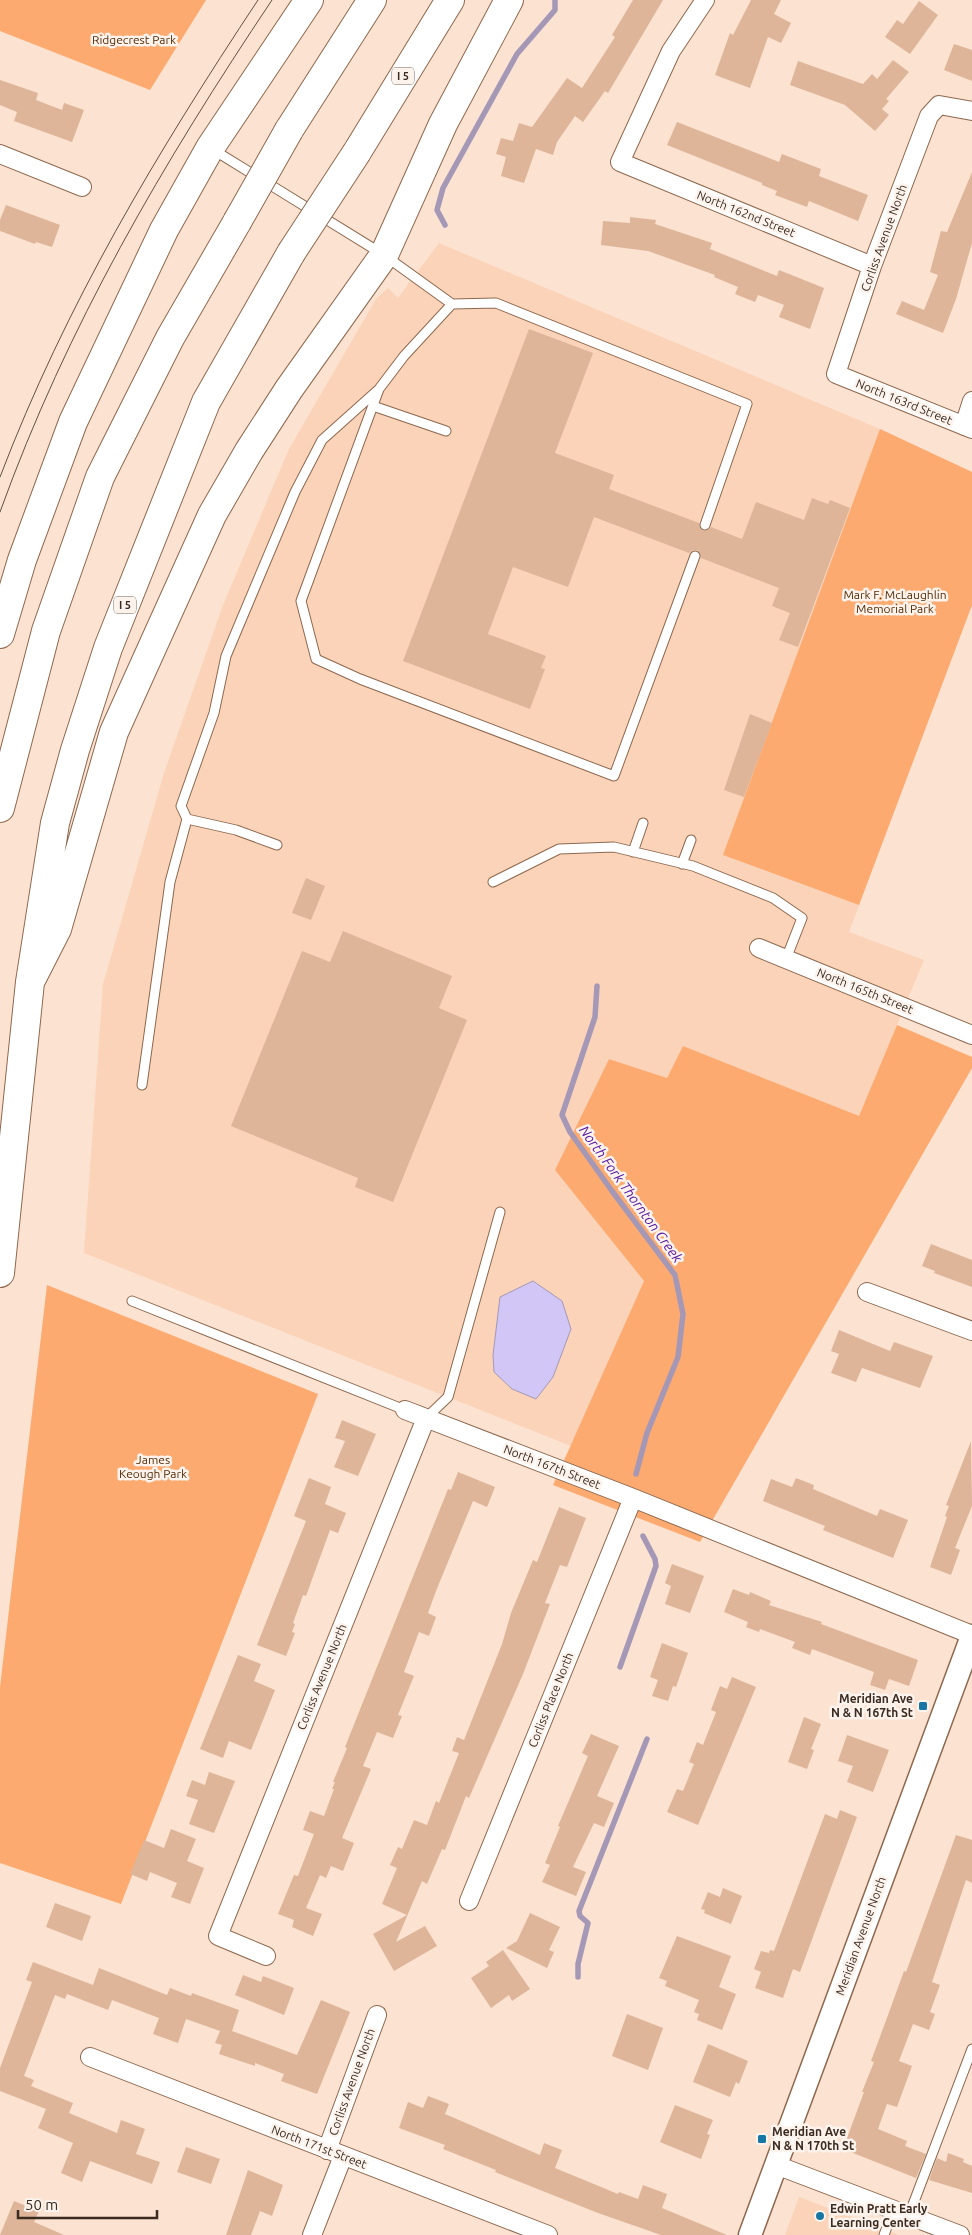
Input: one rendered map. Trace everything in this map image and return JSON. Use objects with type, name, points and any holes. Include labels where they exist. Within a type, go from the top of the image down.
[{"type":"highway","points":[[0,634],[22,560],[73,422],[164,230],[210,148],[309,0]]},
{"type":"highway","points":[[0,808],[46,631],[100,477],[170,338],[289,130],[372,0]]},
{"type":"highway","name":"I 5","points":[[0,1273],[30,982],[55,823],[74,750],[108,648],[206,402],[291,253],[450,0]]},
{"type":"highway","points":[[30,982],[57,929],[114,732],[212,515],[279,404],[384,254],[443,124],[509,0]]},
{"type":"street","name":"North 162nd Street","points":[[705,0],[671,51],[620,162],[872,266]]},
{"type":"street","name":"Corliss Avenue North","points":[[836,374],[872,266],[929,116],[939,105],[972,111]]},
{"type":"street","points":[[0,154],[82,187]]},
{"type":"street","name":"North 163rd Street","points":[[836,374],[968,427]]},
{"type":"street","points":[[968,427],[972,401]]},
{"type":"street","name":"North 165th Street","points":[[759,948],[972,1035]]},
{"type":"street","points":[[867,1292],[972,1331]]},
{"type":"street","name":"North 167th Street","points":[[404,1410],[634,1498],[972,1636]]},
{"type":"street","name":"Corliss Avenue North","points":[[266,1956],[218,1936],[426,1418]]},
{"type":"street","name":"Corliss Place North","points":[[469,1901],[634,1498]]},
{"type":"street","name":"Meridian Avenue North","points":[[750,2235],[972,1636]]},
{"type":"street","name":"Corliss Avenue North","points":[[312,2235],[377,2015]]},
{"type":"street","name":"North 171st Street","points":[[90,2057],[548,2235]]},
{"type":"street","points":[[776,2165],[960,2235]]},
{"type":"lane","points":[[210,148],[384,254],[452,304],[496,303],[747,404],[706,526]]},
{"type":"lane","points":[[142,1085],[170,882],[187,819],[181,806],[214,713],[226,656],[295,492],[322,440],[379,389],[404,356],[452,304]]},
{"type":"lane","points":[[379,389],[301,602],[316,659],[360,679],[614,776],[695,556]]},
{"type":"lane","points":[[373,406],[446,431]]},
{"type":"lane","points":[[187,819],[236,830],[277,845]]},
{"type":"lane","points":[[633,852],[643,823]]},
{"type":"lane","points":[[682,864],[691,840]]},
{"type":"lane","points":[[493,882],[559,849],[614,847],[682,864],[773,898],[802,918],[786,959]]},
{"type":"lane","points":[[426,1418],[448,1397],[500,1212]]},
{"type":"lane","name":"North 167th Street","points":[[132,1301],[404,1410]]},
{"type":"lane","points":[[884,2235],[901,2213],[972,2049]]},
{"type":"shaded area","points":[[439,243],[880,429],[972,472],[972,605],[849,932],[924,960],[859,1117],[683,1046],[667,1078],[609,1059],[555,1170],[644,1281],[571,1446],[84,1253],[103,984],[164,773],[223,605],[289,449],[376,299],[388,288],[398,298]]},
{"type":"shaded area","points":[[533,1281],[562,1301],[571,1329],[553,1377],[536,1399],[512,1389],[494,1372],[493,1355],[500,1297]]},
{"type":"shaded area","name":"Edwin Pratt Early Learning Center","points":[[799,2197],[899,2235],[785,2235]]},
{"type":"green space","name":"Ridgecrest Park","points":[[0,0],[206,0],[150,90],[0,31]]},
{"type":"green space","name":"Mark F. McLaughlin Memorial Park","points":[[880,429],[972,472],[972,605],[859,905],[723,855]]},
{"type":"green space","points":[[897,1025],[972,1057],[972,1068],[700,1542],[553,1485],[644,1281],[555,1170],[609,1059],[667,1078],[683,1046],[859,1116]]},
{"type":"green space","name":"James Keough Park","points":[[47,1285],[318,1394],[121,1904],[0,1863],[0,1687]]},
{"type":"building","points":[[633,0],[663,0],[608,93],[605,91],[583,122],[575,116],[557,142],[553,155],[536,149],[524,183],[501,176],[506,157],[496,154],[501,138],[513,141],[519,123],[532,127],[567,78],[582,88],[615,37],[612,35]]},
{"type":"building","points":[[751,0],[781,0],[774,14],[791,23],[781,43],[768,37],[750,88],[715,75],[730,33],[733,35]]},
{"type":"building","points":[[919,1],[938,15],[910,54],[885,37],[897,20],[903,24]]},
{"type":"building","points":[[954,44],[972,50],[972,81],[944,70]]},
{"type":"building","points":[[893,60],[909,72],[886,99],[889,101],[882,109],[889,115],[875,131],[845,105],[790,85],[798,61],[863,84],[872,74],[877,79]]},
{"type":"building","points":[[0,80],[38,93],[36,100],[62,110],[64,103],[84,110],[72,142],[14,121],[17,112],[0,105]]},
{"type":"building","points":[[677,122],[779,162],[782,154],[821,169],[819,176],[868,195],[858,221],[809,201],[807,207],[775,195],[777,191],[762,185],[762,183],[667,145]]},
{"type":"building","points":[[972,172],[972,243],[956,299],[943,333],[896,314],[902,301],[924,310],[938,275],[930,272],[941,231],[947,232]]},
{"type":"building","points":[[6,205],[60,225],[52,247],[36,242],[35,244],[0,231],[0,220]]},
{"type":"building","points":[[630,217],[656,220],[655,224],[712,243],[710,249],[777,276],[779,270],[824,288],[810,329],[779,317],[784,305],[758,295],[755,302],[735,294],[738,287],[714,277],[715,275],[648,251],[601,245],[603,221],[630,223]]},
{"type":"building","points":[[529,329],[593,353],[555,453],[614,475],[609,489],[699,523],[703,531],[707,531],[711,527],[742,539],[756,502],[804,520],[812,498],[828,504],[830,500],[850,508],[798,647],[779,640],[790,613],[772,606],[779,588],[701,558],[698,550],[693,550],[689,553],[594,517],[568,587],[513,567],[488,634],[546,656],[541,668],[545,669],[530,709],[403,661]]},
{"type":"building","points":[[750,714],[772,723],[744,797],[724,790]]},
{"type":"building","points":[[306,878],[325,886],[311,920],[292,913]]},
{"type":"building","points":[[343,931],[452,976],[439,1008],[467,1020],[393,1202],[355,1187],[358,1178],[231,1126],[302,951],[330,962]]},
{"type":"building","points":[[931,1244],[972,1260],[972,1287],[934,1273],[935,1271],[922,1266]]},
{"type":"building","points":[[839,1330],[890,1351],[894,1342],[933,1356],[920,1388],[862,1368],[856,1382],[831,1373],[839,1354],[831,1351]]},
{"type":"building","points":[[342,1420],[376,1434],[358,1476],[334,1467],[345,1441],[335,1438]]},
{"type":"building","points":[[971,1441],[972,1506],[955,1548],[960,1550],[951,1575],[930,1567],[947,1517],[945,1516],[949,1506],[946,1505]]},
{"type":"building","points":[[458,1472],[495,1487],[487,1507],[473,1501],[428,1613],[436,1617],[429,1636],[419,1632],[404,1672],[414,1676],[398,1715],[402,1716],[393,1738],[377,1732],[363,1766],[371,1769],[342,1838],[354,1843],[343,1871],[331,1866],[326,1878],[320,1875],[306,1908],[322,1914],[313,1936],[292,1927],[294,1920],[278,1914],[294,1875],[298,1876],[314,1834],[303,1830],[310,1811],[324,1816],[334,1789],[332,1789],[335,1782],[333,1782],[347,1748],[345,1747],[448,1489],[451,1490]]},
{"type":"building","points":[[309,1478],[331,1487],[325,1504],[346,1513],[338,1533],[330,1530],[306,1596],[303,1595],[293,1623],[295,1624],[292,1632],[295,1633],[286,1656],[257,1645],[306,1521],[294,1516]]},
{"type":"building","points":[[796,1478],[814,1485],[813,1489],[877,1516],[880,1509],[908,1520],[893,1558],[823,1530],[825,1526],[763,1501],[771,1479],[792,1487]]},
{"type":"building","points":[[559,1507],[586,1518],[567,1567],[560,1565],[545,1603],[550,1604],[523,1674],[469,1798],[466,1796],[445,1850],[442,1849],[427,1884],[422,1881],[396,1942],[425,1926],[437,1946],[394,1971],[373,1934],[407,1915],[382,1904],[397,1868],[390,1865],[398,1847],[402,1849],[414,1820],[427,1825],[436,1801],[439,1803],[459,1753],[452,1751],[457,1737],[464,1740],[502,1644],[511,1613],[533,1560],[537,1562]]},
{"type":"building","points":[[672,1564],[704,1576],[690,1613],[665,1604],[671,1586],[665,1583]]},
{"type":"building","points":[[733,1589],[749,1595],[750,1592],[771,1601],[769,1605],[822,1622],[821,1624],[918,1660],[909,1686],[889,1679],[885,1690],[870,1685],[874,1672],[812,1649],[810,1655],[792,1648],[795,1642],[760,1629],[759,1632],[746,1627],[748,1622],[724,1612]]},
{"type":"building","points":[[662,1643],[688,1653],[676,1687],[673,1686],[668,1701],[652,1696],[658,1680],[650,1677]]},
{"type":"building","points":[[238,1655],[261,1664],[254,1681],[275,1690],[251,1750],[229,1741],[223,1758],[200,1749]]},
{"type":"building","points":[[732,1677],[756,1687],[698,1825],[667,1812],[677,1789],[683,1791],[694,1764],[689,1762],[697,1742],[703,1745],[716,1712],[711,1710],[720,1686],[727,1689]]},
{"type":"building","points":[[804,1717],[821,1724],[811,1749],[814,1750],[807,1769],[788,1762]]},
{"type":"building","points":[[591,1734],[619,1746],[597,1796],[614,1803],[604,1827],[594,1823],[573,1867],[586,1872],[576,1896],[542,1882],[550,1865],[545,1863],[560,1827],[558,1826],[588,1756],[582,1753]]},
{"type":"building","points":[[847,1735],[889,1750],[873,1792],[847,1782],[853,1766],[838,1761]]},
{"type":"building","points":[[209,1772],[235,1781],[214,1833],[189,1824],[198,1800],[186,1796],[192,1780],[205,1785]]},
{"type":"building","points":[[840,1810],[857,1817],[800,1972],[793,1969],[783,1998],[755,1988],[761,1972],[754,1969],[761,1951],[769,1953],[770,1950],[774,1951],[825,1814],[837,1819]]},
{"type":"building","points":[[171,1829],[196,1839],[187,1861],[204,1868],[190,1904],[171,1897],[177,1883],[150,1872],[147,1881],[130,1874],[144,1840],[164,1848]]},
{"type":"building","points":[[956,1835],[972,1840],[972,1883],[966,1880],[932,1982],[940,1985],[930,2012],[935,2014],[929,2030],[913,2024],[899,2061],[912,2066],[897,2107],[887,2104],[878,2129],[907,2141],[905,2146],[926,2154],[916,2178],[843,2149],[874,2062],[871,2061]]},
{"type":"building","points":[[723,1888],[742,1896],[731,1924],[704,1913],[705,1910],[701,1909],[708,1892],[720,1897]]},
{"type":"building","points":[[55,1903],[91,1916],[82,1941],[46,1927]]},
{"type":"building","points":[[530,1913],[560,1927],[549,1950],[554,1952],[547,1968],[506,1948],[517,1941]]},
{"type":"building","points":[[677,1936],[731,1956],[719,1987],[736,1994],[722,2030],[697,2020],[699,2014],[694,2012],[699,2000],[665,1986],[667,1981],[659,1978]]},
{"type":"building","points":[[503,1950],[530,1989],[512,2001],[509,1995],[491,2008],[471,1978],[489,1966],[486,1962]]},
{"type":"building","points":[[33,1962],[93,1985],[99,1968],[167,1995],[170,1988],[191,1996],[192,1993],[239,2010],[232,2031],[297,2055],[321,2000],[350,2012],[317,2094],[281,2081],[284,2074],[255,2063],[255,2066],[219,2054],[222,2045],[215,2043],[220,2031],[186,2019],[178,2043],[153,2034],[159,2018],[112,2000],[108,2010],[67,1994],[65,1999],[55,1995],[24,2076],[34,2080],[31,2086],[73,2103],[69,2113],[117,2133],[121,2120],[145,2129],[136,2154],[160,2162],[152,2184],[90,2161],[82,2182],[61,2173],[73,2143],[38,2128],[46,2109],[0,2091],[0,2068],[32,1982],[26,1980]]},
{"type":"building","points":[[243,1975],[261,1982],[263,1976],[294,1988],[284,2015],[235,1995]]},
{"type":"building","points":[[627,2014],[663,2028],[648,2070],[612,2056]]},
{"type":"building","points":[[708,2044],[748,2061],[739,2084],[736,2082],[730,2097],[693,2082]]},
{"type":"building","points":[[428,2096],[449,2104],[445,2114],[540,2155],[544,2143],[562,2150],[555,2168],[618,2194],[619,2192],[638,2199],[643,2185],[667,2194],[662,2208],[727,2235],[661,2235],[598,2213],[495,2172],[496,2170],[443,2149],[445,2145],[399,2128],[408,2102],[423,2108]]},
{"type":"building","points":[[675,2105],[713,2120],[707,2134],[710,2135],[701,2159],[660,2142]]},
{"type":"building","points":[[186,2147],[220,2159],[211,2184],[177,2172]]},
{"type":"building","points":[[948,2153],[964,2159],[963,2162],[972,2166],[972,2193],[929,2180],[937,2158],[946,2162]]},
{"type":"building","points":[[248,2170],[283,2185],[272,2216],[260,2211],[251,2235],[226,2235]]},
{"type":"building","points":[[14,2201],[39,2211],[34,2222],[64,2235],[0,2235]]},
{"type":"waterway","name":"North Fork Thornton Creek","points":[[445,225],[437,210],[443,188],[517,54],[555,10],[555,0]]},
{"type":"waterway","name":"North Fork Thornton Creek","points":[[597,986],[595,1017],[562,1115],[570,1132],[675,1275],[683,1314],[678,1357],[647,1433],[636,1474]]},
{"type":"waterway","name":"North Fork Thornton Creek","points":[[620,1667],[656,1566],[655,1559],[643,1536]]},
{"type":"waterway","points":[[578,1977],[578,1964],[588,1923],[580,1916],[579,1911],[647,1739]]},
{"type":"tram line","points":[[0,477],[54,351],[115,231],[184,115],[258,0]]},
{"type":"tram line","points":[[0,512],[26,443],[55,376],[120,247],[193,123],[272,0]]},
{"type":"place","name":"Meridian Ave N & N 167th St","points":[[923,1706]]},
{"type":"place","name":"Meridian Ave N & N 170th St","points":[[762,2139]]},
{"type":"place","name":"Edwin Pratt Early Learning Center","points":[[820,2216]]}]
